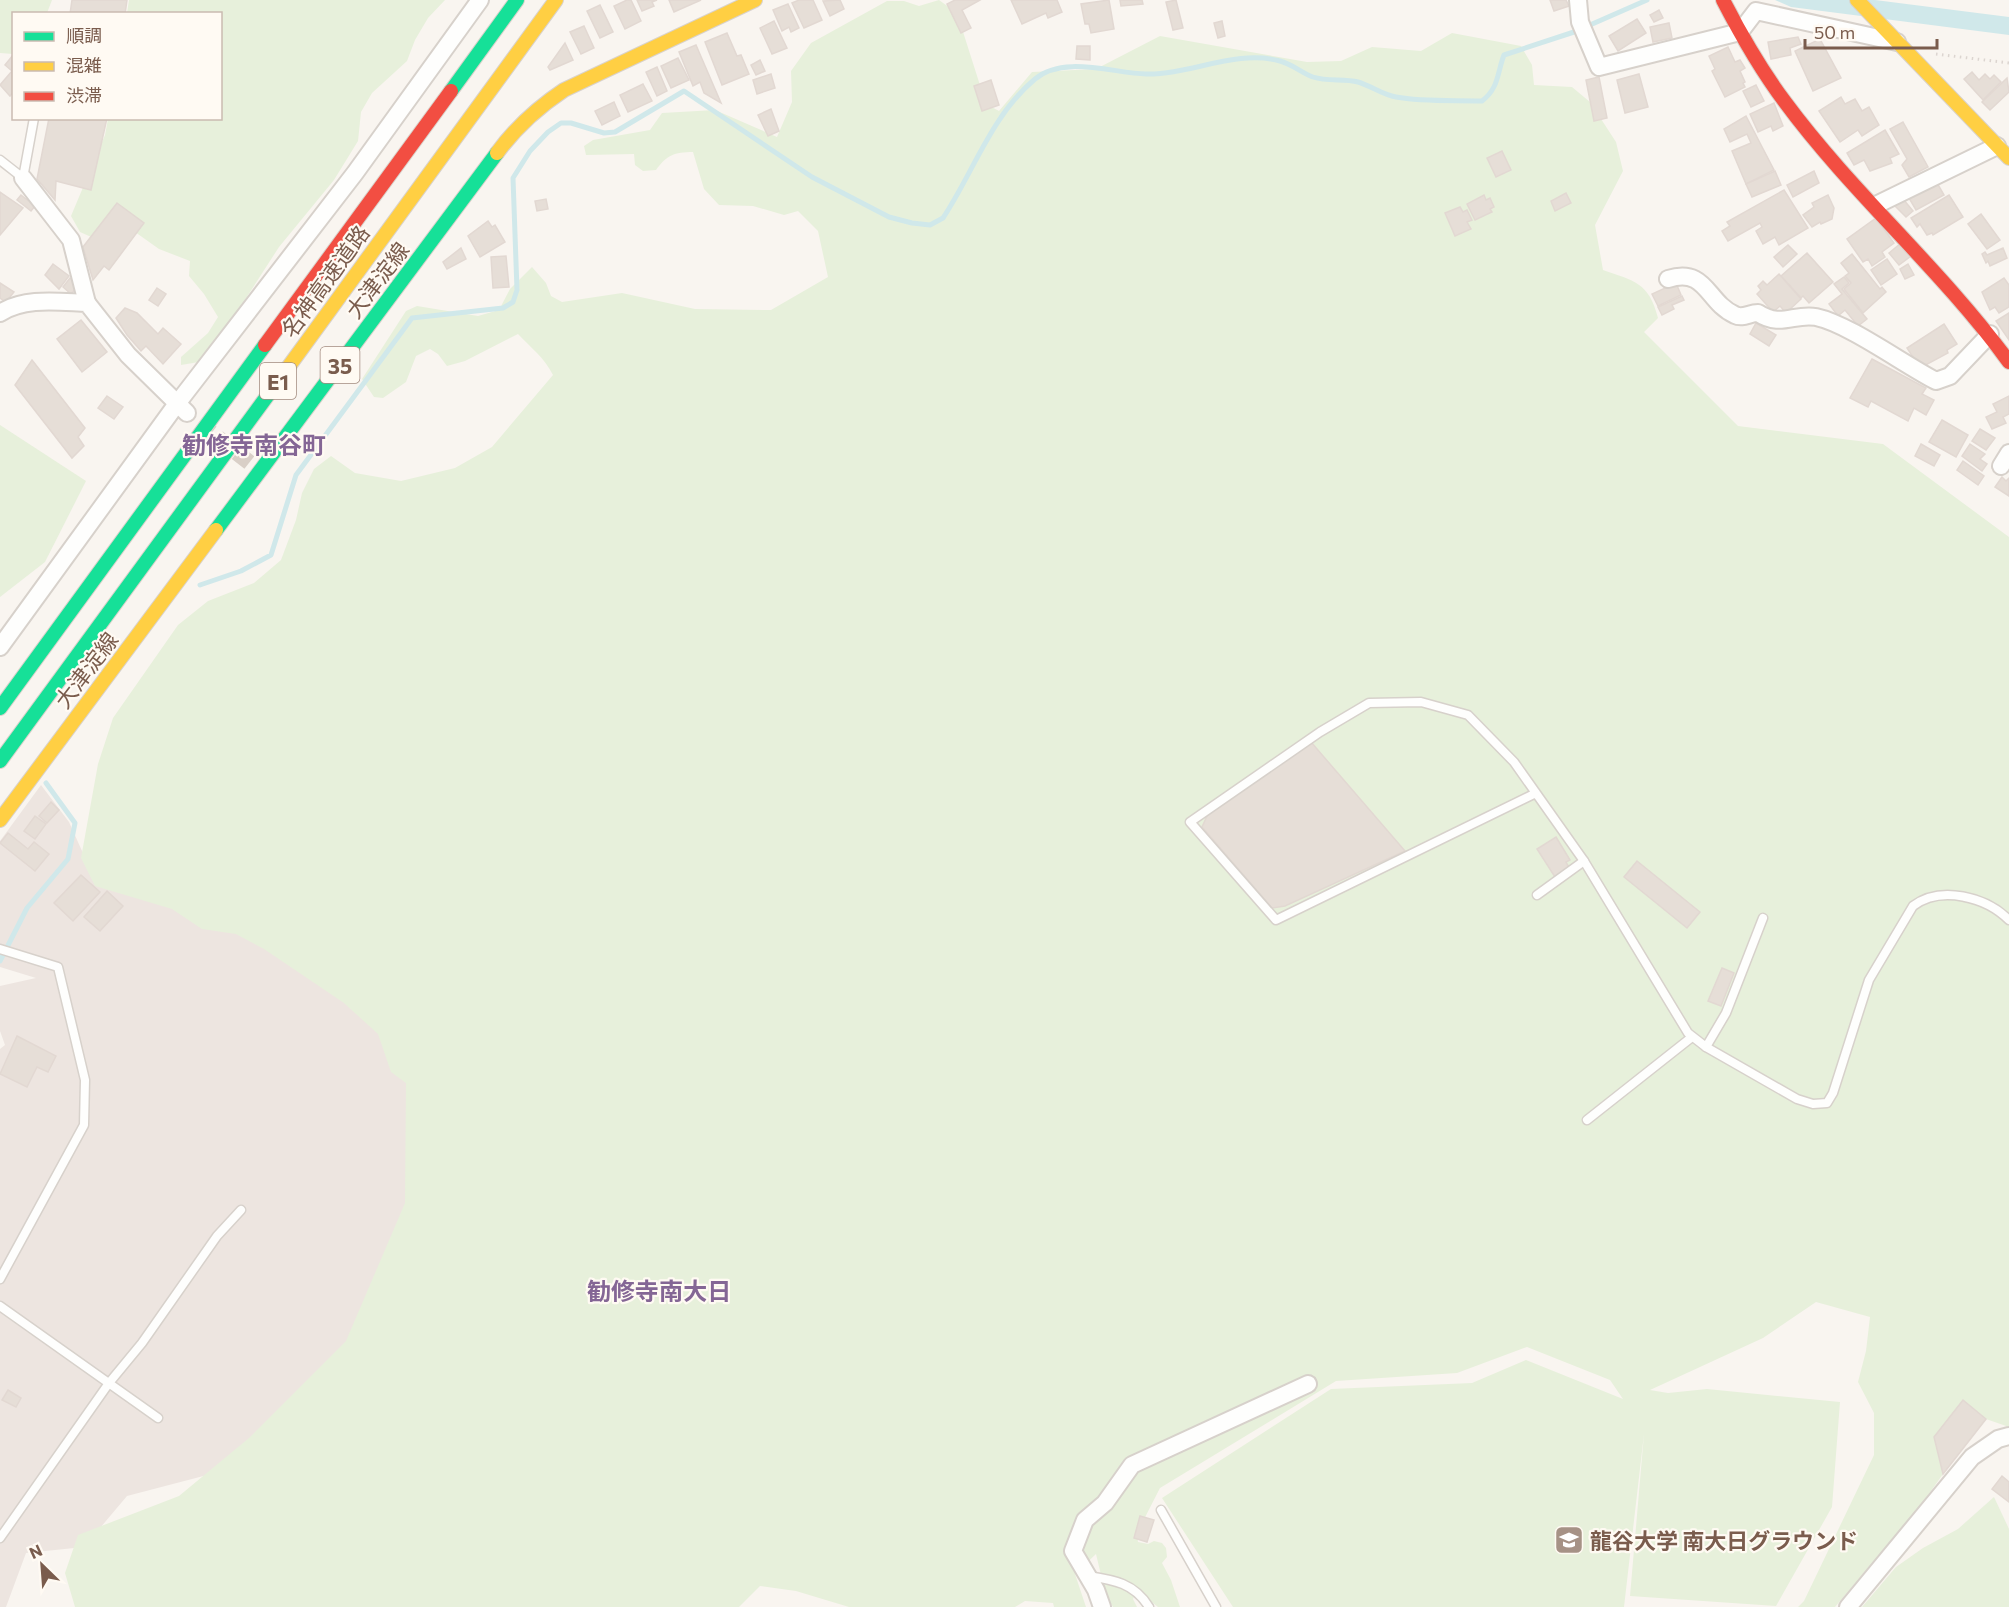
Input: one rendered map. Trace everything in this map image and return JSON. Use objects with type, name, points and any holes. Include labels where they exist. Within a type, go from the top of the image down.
[{"type":"main road","name":"名神高速道路","points":[[0,708],[517,0]]},
{"type":"main road","name":"名神高速道路","points":[[0,761],[556,0]]},
{"type":"main road","name":"大津淀線","points":[[0,819],[256,467],[512,133],[539,107],[564,90],[755,0]]},
{"type":"main road","points":[[1723,0],[1753,55],[1796,116],[1947,282],[1990,334],[2009,362]]},
{"type":"main road","points":[[1857,0],[2003,152]]},
{"type":"street","points":[[0,647],[182,409],[480,0]]},
{"type":"street","points":[[1578,0],[1580,22],[1599,67],[1740,32],[1756,11],[1897,43]]},
{"type":"street","points":[[1876,205],[2003,152]]},
{"type":"street","points":[[23,178],[71,240],[87,303],[128,355],[182,409]]},
{"type":"street","points":[[1668,279],[1688,276],[1698,280],[1737,316],[1754,313],[1769,321],[1814,316],[1833,322],[1936,381],[1950,376],[1990,334]]},
{"type":"street","points":[[0,313],[11,306],[44,301],[87,303]]},
{"type":"street","points":[[1102,1607],[1088,1576],[1073,1551],[1085,1520],[1105,1503],[1132,1465],[1308,1384]]},
{"type":"street","points":[[1848,1607],[1972,1457],[1998,1439],[2009,1436]]},
{"type":"lane","points":[[0,160],[23,178],[34,120]]},
{"type":"lane","points":[[1536,793],[1276,920],[1190,822],[1320,732],[1369,703],[1421,702],[1468,715],[1514,762],[1536,793],[1584,861],[1688,1033],[1706,1047],[1797,1099],[1813,1104],[1827,1103],[1833,1093],[1869,980],[1913,906],[1924,897],[1951,894],[1992,908],[2009,920]]},
{"type":"lane","points":[[1537,896],[1584,861]]},
{"type":"lane","points":[[1706,1047],[1726,1013],[1763,918]]},
{"type":"lane","points":[[0,949],[58,967],[86,1080],[84,1125],[0,1279]]},
{"type":"lane","points":[[1587,1120],[1692,1036]]},
{"type":"lane","points":[[0,1538],[109,1383],[142,1343],[217,1236],[241,1210]]},
{"type":"lane","points":[[0,1306],[158,1418]]},
{"type":"lane","points":[[1161,1510],[1216,1607]]},
{"type":"lane","points":[[1088,1576],[1119,1580],[1145,1600],[1149,1607]]},
{"type":"path","points":[[1897,43],[2009,63]]},
{"type":"shaded area","points":[[41,785],[69,822],[91,871],[393,967],[442,1235],[234,1468],[127,1496],[84,1547],[26,1553],[6,1607],[0,1607],[0,1049],[5,1045],[0,1031],[0,986],[36,978],[0,967],[0,841]]},
{"type":"green space","points":[[0,0],[52,0],[47,12],[12,12],[12,54],[0,53]]},
{"type":"green space","points":[[129,0],[445,0],[428,18],[415,40],[407,61],[372,93],[361,112],[358,141],[334,180],[279,247],[228,326],[199,362],[181,365],[181,357],[208,333],[218,317],[204,294],[189,276],[190,261],[159,249],[128,227],[98,240],[80,232],[71,216],[105,135],[108,120],[222,120],[222,12],[127,12]]},
{"type":"green space","points":[[939,0],[957,13],[986,104],[999,111],[1032,72],[1096,69],[1160,36],[1307,62],[1341,61],[1372,47],[1421,51],[1452,33],[1521,46],[1532,65],[1534,85],[1572,87],[1590,102],[1616,142],[1623,171],[1595,225],[1603,270],[1639,285],[1650,297],[1658,318],[1644,332],[1738,426],[1883,444],[2009,537],[2009,1427],[1986,1419],[1963,1401],[1934,1437],[1943,1474],[1921,1505],[1835,1607],[1798,1607],[1804,1601],[1874,1455],[1874,1413],[1858,1382],[1866,1351],[1870,1317],[1816,1302],[1763,1338],[1650,1390],[1668,1393],[1707,1389],[1840,1402],[1832,1507],[1776,1606],[1630,1596],[1644,1434],[1624,1607],[1233,1607],[1162,1498],[1331,1389],[1472,1383],[1526,1360],[1623,1399],[1610,1380],[1527,1347],[1457,1373],[1336,1381],[1160,1488],[1137,1533],[1138,1542],[1148,1544],[1154,1541],[1162,1543],[1166,1548],[1167,1557],[1162,1563],[1171,1580],[1180,1607],[1158,1607],[1137,1590],[1133,1599],[1137,1607],[1113,1607],[1106,1596],[1096,1554],[1075,1574],[1086,1607],[1054,1607],[1053,1603],[1025,1601],[1015,1607],[849,1607],[796,1591],[760,1586],[739,1607],[75,1607],[65,1573],[78,1535],[179,1496],[249,1438],[346,1341],[405,1203],[406,1083],[391,1072],[378,1034],[344,1003],[264,949],[236,934],[202,929],[172,909],[95,886],[81,858],[98,764],[113,718],[178,625],[208,601],[254,583],[281,560],[296,520],[302,493],[314,469],[331,456],[355,473],[401,481],[455,468],[492,447],[553,375],[541,358],[518,334],[465,361],[447,366],[438,354],[430,349],[416,356],[406,382],[383,398],[374,397],[362,379],[406,311],[417,306],[478,316],[499,310],[510,289],[532,267],[546,283],[551,296],[562,302],[622,293],[695,309],[771,310],[828,277],[818,231],[798,211],[784,215],[753,206],[719,205],[704,189],[693,152],[672,155],[656,170],[643,171],[635,165],[634,154],[586,155],[584,146],[593,140],[650,130],[662,113],[715,110],[777,137],[792,102],[791,71],[811,43],[887,1],[904,1],[919,6]]},
{"type":"green space","points":[[0,425],[86,481],[45,562],[0,597]]},
{"type":"green space","points":[[1994,1497],[2009,1529],[2009,1607],[1862,1607],[1896,1567],[1923,1548],[1958,1529]]},
{"type":"water","points":[[1775,0],[1875,0],[2009,17],[2009,35],[1791,7]]},
{"type":"building","points":[[72,0],[127,0],[125,12],[70,12]]},
{"type":"building","points":[[631,0],[641,21],[625,29],[614,6]]},
{"type":"building","points":[[637,0],[657,0],[652,2],[654,6],[642,11]]},
{"type":"building","points":[[669,0],[701,0],[674,12]]},
{"type":"building","points":[[799,0],[813,0],[822,20],[804,28],[792,3]]},
{"type":"building","points":[[840,0],[844,9],[830,16],[823,1]]},
{"type":"building","points":[[955,0],[980,0],[962,10],[971,28],[961,33],[947,4]]},
{"type":"building","points":[[1011,0],[1057,0],[1062,12],[1048,18],[1046,13],[1022,24]]},
{"type":"building","points":[[1109,0],[1114,29],[1091,33],[1089,24],[1085,24],[1081,4]]},
{"type":"building","points":[[1120,0],[1142,0],[1143,4],[1121,6]]},
{"type":"building","points":[[1176,0],[1183,28],[1173,30],[1166,2]]},
{"type":"building","points":[[1550,0],[1566,0],[1569,6],[1554,11]]},
{"type":"building","points":[[788,4],[799,28],[791,32],[789,27],[782,31],[773,10]]},
{"type":"building","points":[[600,5],[613,32],[600,38],[587,11]]},
{"type":"building","points":[[1659,10],[1663,18],[1654,22],[1650,15]]},
{"type":"building","points":[[1637,19],[1646,33],[1618,51],[1609,36]]},
{"type":"building","points":[[774,21],[787,48],[772,54],[760,28]]},
{"type":"building","points":[[1222,21],[1225,36],[1218,38],[1214,23]]},
{"type":"building","points":[[1669,23],[1672,38],[1653,42],[1650,27]]},
{"type":"building","points":[[584,26],[594,48],[581,54],[570,32]]},
{"type":"building","points":[[727,33],[737,56],[741,55],[749,74],[722,85],[705,42]]},
{"type":"building","points":[[1798,37],[1801,44],[1790,48],[1791,55],[1771,59],[1768,42]]},
{"type":"building","points":[[1820,39],[1841,78],[1813,91],[1795,51]]},
{"type":"building","points":[[565,43],[573,60],[550,70],[548,67]]},
{"type":"building","points":[[696,45],[721,103],[704,93],[700,82],[693,86],[679,52]]},
{"type":"building","points":[[1077,46],[1090,46],[1090,60],[1076,59]]},
{"type":"building","points":[[1728,47],[1735,62],[1740,60],[1745,68],[1740,71],[1745,87],[1725,97],[1712,71],[1715,69],[1709,56]]},
{"type":"building","points":[[12,56],[12,71],[5,65]]},
{"type":"building","points":[[678,58],[689,80],[671,88],[661,66]]},
{"type":"building","points":[[760,60],[765,71],[756,75],[751,65]]},
{"type":"building","points":[[657,67],[667,91],[657,96],[646,72]]},
{"type":"building","points":[[12,71],[10,96],[0,85]]},
{"type":"building","points":[[1972,72],[1979,80],[1985,74],[1990,79],[1994,75],[2001,82],[1983,100],[1964,79]]},
{"type":"building","points":[[771,74],[775,88],[757,94],[753,80]]},
{"type":"building","points":[[1639,74],[1648,107],[1625,113],[1617,80]]},
{"type":"building","points":[[1599,77],[1607,118],[1594,121],[1586,80]]},
{"type":"building","points":[[2007,78],[2009,92],[1990,110],[1982,102]]},
{"type":"building","points":[[991,80],[999,105],[982,111],[974,86]]},
{"type":"building","points":[[643,84],[652,101],[628,112],[620,95]]},
{"type":"building","points":[[1756,85],[1764,101],[1751,107],[1743,91]]},
{"type":"building","points":[[1841,97],[1845,104],[1855,99],[1862,111],[1869,107],[1879,125],[1862,136],[1858,130],[1840,142],[1819,111]]},
{"type":"building","points":[[614,102],[620,116],[602,125],[595,111]]},
{"type":"building","points":[[1774,103],[1783,126],[1773,131],[1771,126],[1758,132],[1750,114]]},
{"type":"building","points":[[771,109],[779,131],[768,136],[758,115]]},
{"type":"building","points":[[1746,116],[1774,170],[1746,184],[1732,151],[1751,143],[1747,134],[1730,142],[1724,129]]},
{"type":"building","points":[[49,120],[107,120],[91,190],[56,181],[55,200],[37,179]]},
{"type":"building","points":[[1903,122],[1928,167],[1909,177],[1902,165],[1907,159],[1890,129]]},
{"type":"building","points":[[1885,130],[1899,154],[1890,158],[1892,163],[1870,171],[1864,160],[1854,165],[1847,153]]},
{"type":"building","points":[[1502,151],[1511,170],[1496,177],[1487,158]]},
{"type":"building","points":[[1775,171],[1781,185],[1752,197],[1746,184]]},
{"type":"building","points":[[1814,171],[1819,183],[1793,197],[1787,185]]},
{"type":"building","points":[[1937,183],[1944,195],[1916,210],[1909,198]]},
{"type":"building","points":[[1784,190],[1808,228],[1779,245],[1775,237],[1763,244],[1756,231],[1762,227],[1760,223],[1728,241],[1722,231],[1730,226],[1727,222]]},
{"type":"building","points":[[0,192],[23,208],[0,235]]},
{"type":"building","points":[[1566,193],[1571,203],[1555,211],[1551,201]]},
{"type":"building","points":[[21,195],[35,206],[31,211],[17,200]]},
{"type":"building","points":[[1484,195],[1486,200],[1490,198],[1494,207],[1490,209],[1492,212],[1475,220],[1467,204]]},
{"type":"building","points":[[1828,195],[1834,208],[1832,219],[1812,227],[1803,215],[1814,207],[1812,203]]},
{"type":"building","points":[[1949,195],[1963,217],[1933,235],[1932,233],[1927,235],[1920,224],[1917,227],[1911,218]]},
{"type":"building","points":[[546,199],[548,209],[537,211],[535,201]]},
{"type":"building","points":[[1903,199],[1913,211],[1906,217],[1893,204]]},
{"type":"building","points":[[117,203],[144,223],[109,270],[104,266],[93,280],[83,247]]},
{"type":"building","points":[[1460,207],[1463,212],[1467,210],[1472,220],[1467,222],[1471,229],[1455,236],[1445,213]]},
{"type":"building","points":[[1981,214],[2000,240],[1987,249],[1968,224]]},
{"type":"building","points":[[1876,218],[1894,243],[1882,252],[1885,257],[1872,266],[1868,259],[1863,262],[1847,239]]},
{"type":"building","points":[[488,221],[492,227],[495,225],[505,242],[480,257],[468,236]]},
{"type":"building","points":[[1901,243],[1911,256],[1899,265],[1889,253]]},
{"type":"building","points":[[1788,245],[1797,254],[1783,267],[1774,257]]},
{"type":"building","points":[[461,248],[466,259],[447,269],[443,262]]},
{"type":"building","points":[[2003,248],[2007,258],[1990,266],[1988,261],[1986,263],[1982,254],[1985,252],[1987,255]]},
{"type":"building","points":[[1807,253],[1833,282],[1809,303],[1803,296],[1801,298],[1781,276]]},
{"type":"building","points":[[1852,254],[1880,289],[1882,287],[1886,292],[1863,313],[1844,289],[1851,283],[1845,276],[1849,273],[1841,263]]},
{"type":"building","points":[[506,256],[509,287],[493,288],[491,257]]},
{"type":"building","points":[[1887,259],[1897,274],[1881,285],[1871,270]]},
{"type":"building","points":[[53,264],[69,276],[59,289],[45,275]]},
{"type":"building","points":[[1908,264],[1914,275],[1905,279],[1900,269]]},
{"type":"building","points":[[1779,274],[1801,299],[1786,313],[1780,306],[1773,312],[1757,294],[1761,290],[1758,286],[1763,281],[1767,285]]},
{"type":"building","points":[[1844,277],[1849,283],[1842,289],[1867,319],[1858,326],[1845,310],[1838,316],[1829,304],[1842,294],[1834,284]]},
{"type":"building","points":[[70,278],[79,285],[71,294],[63,287]]},
{"type":"building","points":[[2004,278],[2009,285],[2009,307],[1999,313],[1995,307],[1990,310],[1982,292]]},
{"type":"building","points":[[0,283],[14,292],[6,302],[0,298]]},
{"type":"building","points":[[1676,283],[1681,295],[1658,306],[1652,294]]},
{"type":"building","points":[[157,288],[166,294],[158,306],[149,300]]},
{"type":"building","points":[[1682,296],[1684,300],[1672,305],[1674,309],[1662,315],[1658,307]]},
{"type":"building","points":[[125,308],[137,313],[158,334],[163,328],[181,344],[163,364],[146,346],[141,351],[127,335],[116,318]]},
{"type":"building","points":[[2009,313],[2009,340],[1996,321]]},
{"type":"building","points":[[81,320],[107,352],[82,372],[57,339]]},
{"type":"building","points":[[1756,323],[1776,335],[1769,346],[1750,334]]},
{"type":"building","points":[[1944,324],[1957,344],[1947,350],[1948,353],[1920,368],[1907,348]]},
{"type":"building","points":[[1872,359],[1926,388],[1922,394],[1934,400],[1926,415],[1914,408],[1908,421],[1871,401],[1868,407],[1850,398]]},
{"type":"building","points":[[32,360],[85,428],[78,437],[84,446],[72,458],[15,385]]},
{"type":"building","points":[[107,396],[123,407],[114,419],[98,408]]},
{"type":"building","points":[[2009,396],[2009,414],[2003,417],[2006,423],[1992,429],[1986,417],[1997,412],[1993,404]]},
{"type":"building","points":[[1942,420],[1968,435],[1956,457],[1929,442]]},
{"type":"building","points":[[1980,429],[1995,438],[1986,450],[1972,441]]},
{"type":"building","points":[[1921,444],[1940,455],[1934,466],[1915,456]]},
{"type":"building","points":[[1970,444],[1985,454],[1980,459],[1987,464],[1982,471],[1962,456]]},
{"type":"building","points":[[1963,461],[1984,476],[1978,485],[1957,470]]},
{"type":"building","points":[[2002,477],[2006,481],[2009,478],[2009,496],[1995,487]]},
{"type":"building","points":[[1311,742],[1405,851],[1285,906],[1272,908],[1202,827],[1208,814]]},
{"type":"building","points":[[51,802],[59,810],[47,823],[39,816]]},
{"type":"building","points":[[35,816],[46,824],[35,839],[24,831]]},
{"type":"building","points":[[8,833],[28,849],[34,842],[49,854],[35,871],[0,843]]},
{"type":"building","points":[[1556,837],[1570,860],[1566,862],[1570,869],[1555,877],[1537,849]]},
{"type":"building","points":[[1637,861],[1700,912],[1687,928],[1624,877]]},
{"type":"building","points":[[81,875],[100,892],[73,921],[54,903]]},
{"type":"building","points":[[107,891],[123,906],[100,931],[84,917]]},
{"type":"building","points":[[1722,968],[1734,973],[1721,1006],[1708,1001]]},
{"type":"building","points":[[17,1036],[56,1056],[48,1072],[37,1067],[27,1087],[0,1074]]},
{"type":"building","points":[[8,1390],[21,1398],[16,1407],[2,1400]]},
{"type":"building","points":[[1963,1400],[1986,1419],[1943,1474],[1934,1437]]},
{"type":"building","points":[[2002,1476],[2009,1482],[2009,1502],[1992,1489]]},
{"type":"building","points":[[1140,1516],[1154,1520],[1147,1542],[1134,1538]]},
{"type":"waterway","points":[[200,585],[241,571],[271,555],[296,475],[412,318],[503,308],[513,302],[517,290],[513,178],[530,151],[548,132],[561,123],[571,123],[604,133],[615,132],[684,91],[812,177],[889,217],[930,225],[943,218],[1006,110],[1035,79],[1046,72],[1060,68],[1089,67],[1133,73],[1163,73],[1230,60],[1263,58],[1284,62],[1313,77],[1358,82],[1386,94],[1406,99],[1482,101],[1495,85],[1504,55],[1574,32],[1647,0]]},
{"type":"waterway","points":[[0,961],[27,908],[68,859],[75,823],[46,783]]},
{"type":"tunnel","points":[[199,423],[250,463]]},
{"type":"traffic: fast","points":[[451,91],[517,0]]},
{"type":"traffic: fast","points":[[216,530],[497,153]]},
{"type":"traffic: fast","points":[[0,708],[265,345]]},
{"type":"traffic: fast","points":[[0,761],[284,373]]},
{"type":"traffic: slow","points":[[284,373],[556,0]]},
{"type":"traffic: slow","points":[[497,153],[528,118],[564,90],[755,0]]},
{"type":"traffic: slow","points":[[1857,0],[2009,158]]},
{"type":"traffic: slow","points":[[0,820],[216,530]]},
{"type":"traffic: jam","points":[[1723,0],[1768,77],[1811,136],[1955,295],[2009,362]]},
{"type":"traffic: jam","points":[[265,345],[451,91]]},
{"type":"place","name":"龍谷大学 南大日グラウンド","points":[[1569,1540]]},
{"type":"district","name":"勧修寺南谷町","points":[[254,444]]},
{"type":"district","name":"勧修寺南大日","points":[[659,1290]]}]
